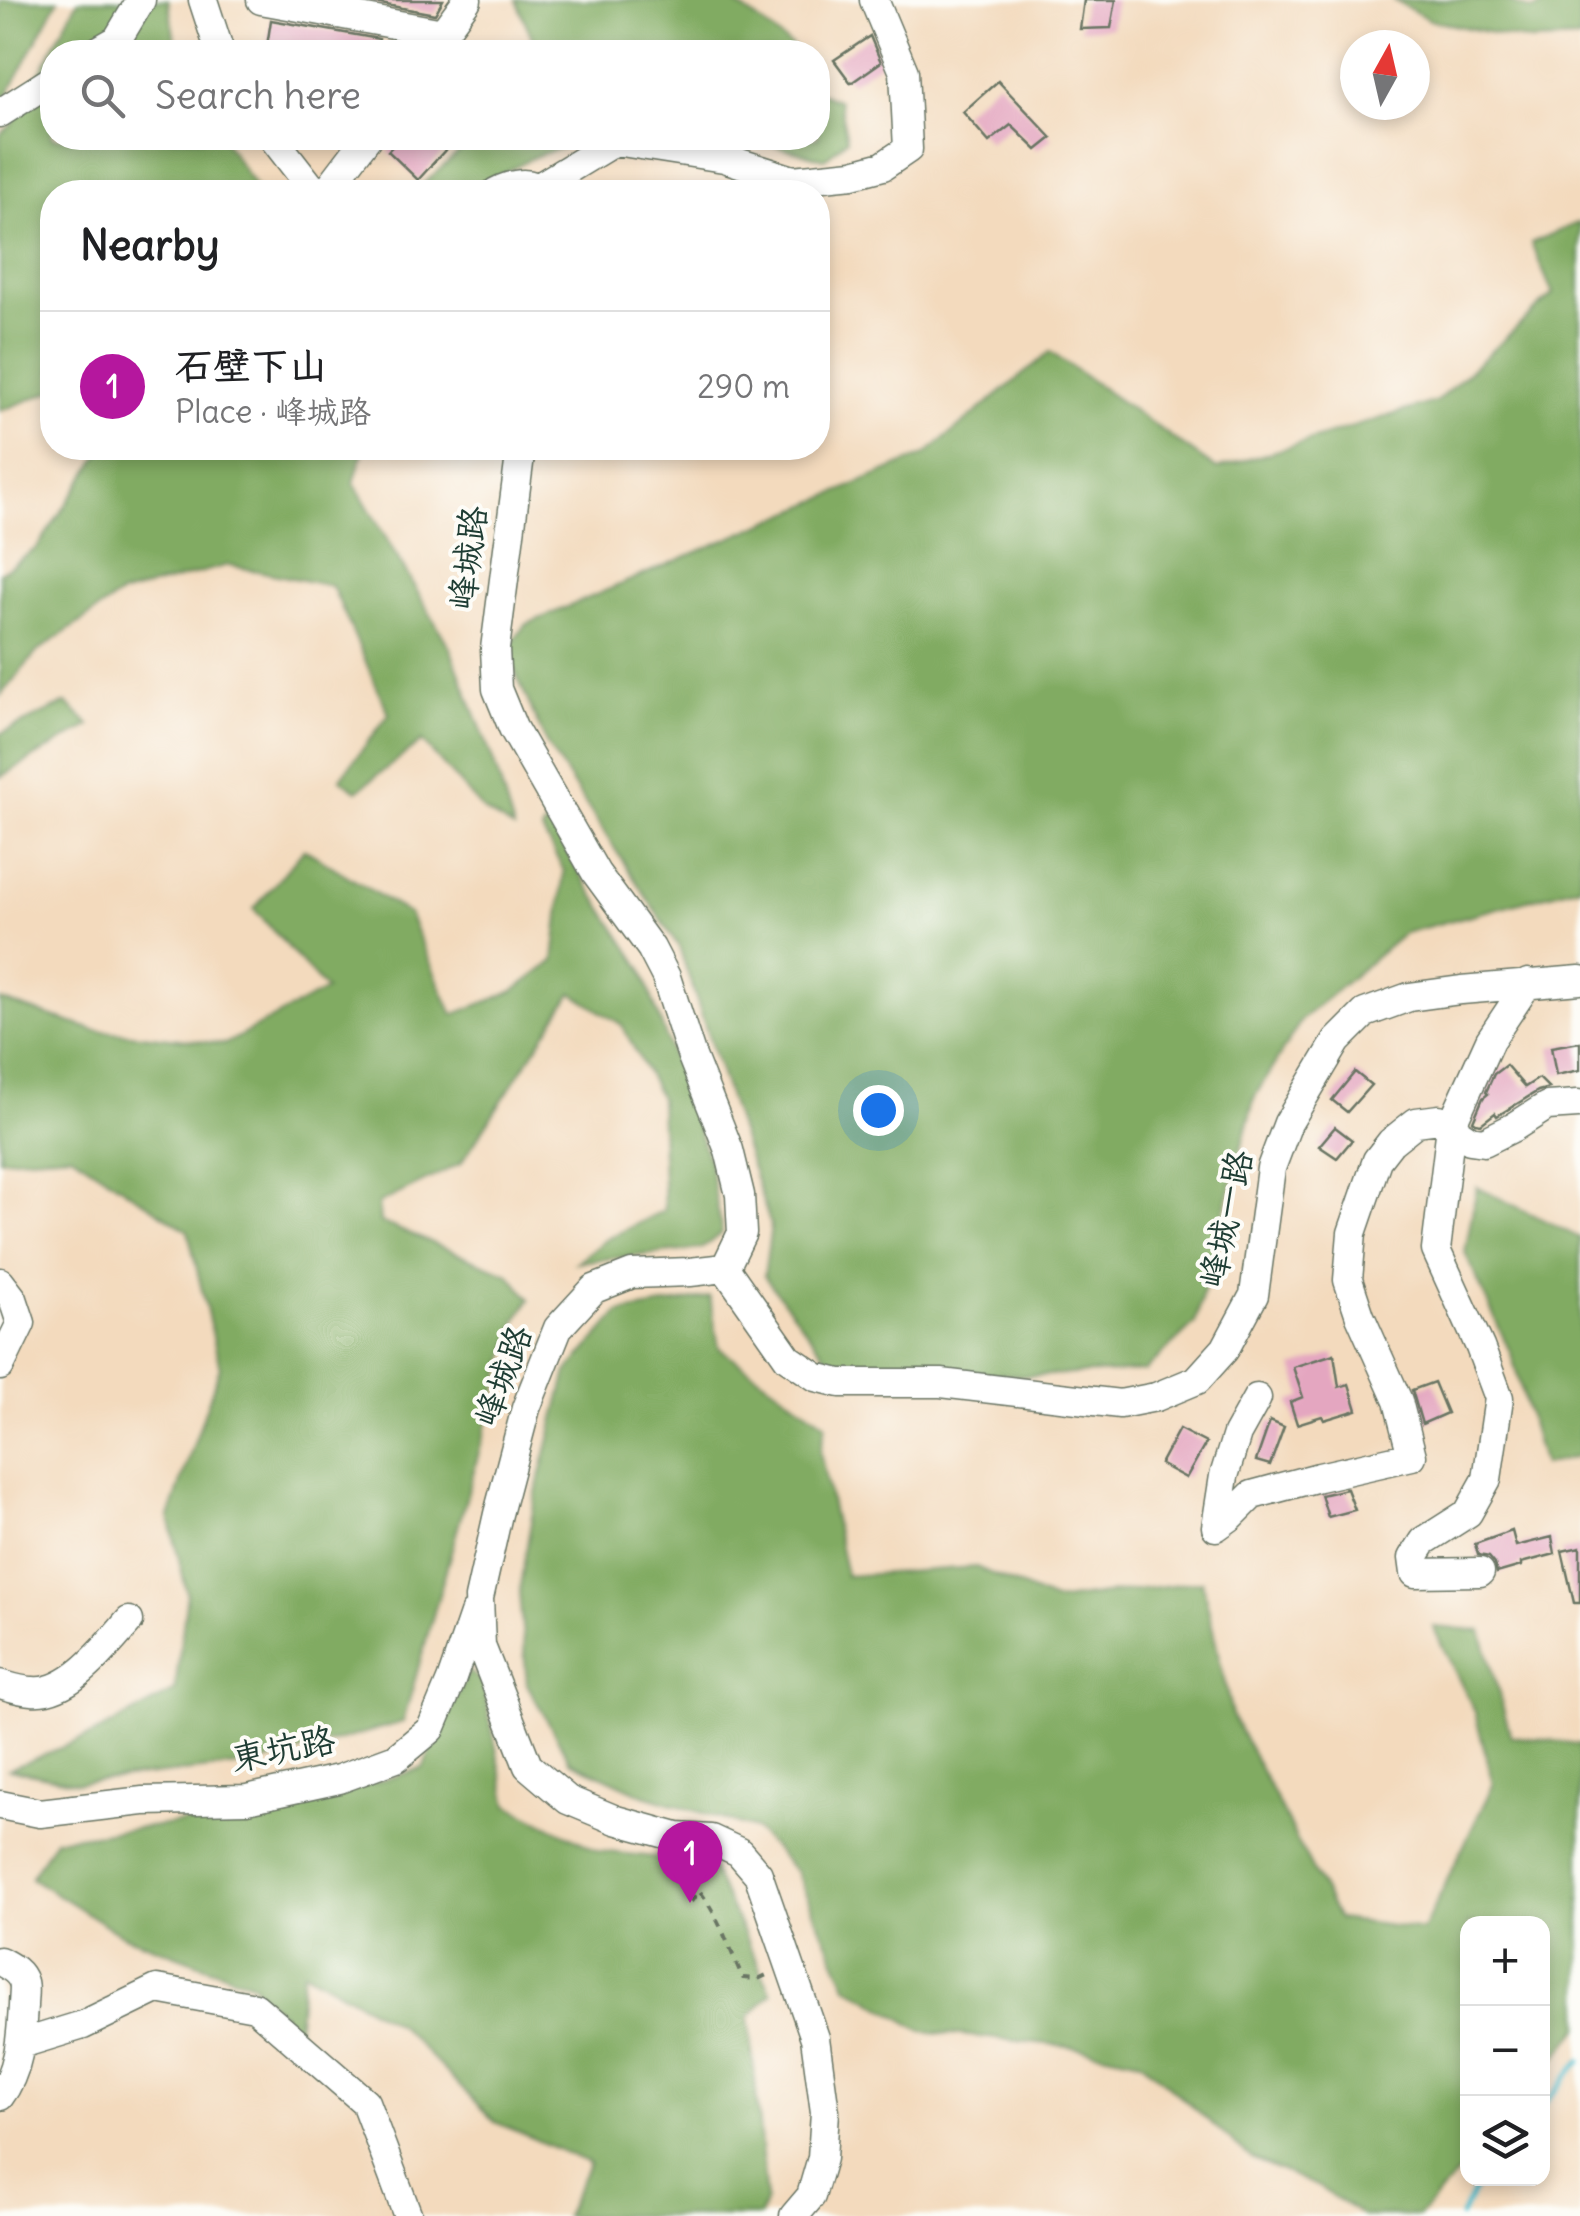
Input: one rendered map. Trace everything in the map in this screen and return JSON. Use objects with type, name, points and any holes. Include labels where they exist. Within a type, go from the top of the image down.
[{"type":"street","points":[[116,40],[141,0]]},
{"type":"street","points":[[203,0],[216,40]]},
{"type":"street","points":[[261,0],[424,40]]},
{"type":"street","points":[[438,40],[466,0]]},
{"type":"street","points":[[673,150],[724,158],[793,180],[853,174],[883,166],[908,149],[904,72],[874,0]]},
{"type":"street","points":[[0,113],[40,88]]},
{"type":"street","points":[[282,150],[306,180]]},
{"type":"street","points":[[335,180],[357,150]]},
{"type":"street","points":[[556,180],[601,150]]},
{"type":"street","name":"峰城路","points":[[519,460],[495,649],[497,689],[514,728],[596,873],[651,948],[666,977],[729,1150],[740,1195],[742,1233],[725,1268],[632,1274],[594,1288],[558,1328],[526,1408],[498,1514],[479,1598],[481,1646],[528,1766],[568,1800],[616,1820],[677,1838],[711,1839],[739,1852],[758,1874],[815,2038],[825,2112],[822,2158],[811,2196],[794,2216]]},
{"type":"street","name":"峰城一路","points":[[725,1268],[788,1358],[816,1377],[840,1382],[941,1383],[1120,1404],[1156,1398],[1196,1380],[1224,1349],[1254,1295],[1271,1168],[1288,1124],[1337,1041],[1366,1013],[1409,997],[1580,980]]},
{"type":"street","points":[[1480,1572],[1416,1573],[1413,1558],[1424,1541],[1468,1513],[1487,1479],[1499,1398],[1436,1250],[1451,1126],[1490,1040],[1528,983]]},
{"type":"street","points":[[1257,1398],[1237,1434],[1224,1476],[1216,1527],[1252,1494],[1412,1456],[1398,1401],[1348,1280],[1352,1233],[1378,1160],[1390,1142],[1416,1122],[1439,1119],[1470,1140],[1484,1142],[1547,1106],[1578,1104]]},
{"type":"street","points":[[0,1282],[13,1298],[21,1323],[0,1366]]},
{"type":"street","name":"東坑路","points":[[0,1805],[40,1813],[143,1800],[247,1799],[339,1779],[396,1758],[431,1729],[479,1598]]},
{"type":"street","points":[[0,1684],[36,1692],[67,1682],[94,1660],[129,1621]]},
{"type":"street","points":[[0,1961],[23,1979],[21,2044],[10,2084],[0,2096]]},
{"type":"street","points":[[21,2044],[83,2024],[156,1990],[255,2007],[366,2102],[408,2216]]},
{"type":"path","points":[[711,1839],[703,1848],[695,1885],[722,1927],[744,1978],[758,1979],[778,1971],[789,1960]]},
{"type":"path","points":[[691,1902],[699,1890]]},
{"type":"green space","points":[[0,0],[58,0],[0,109]]},
{"type":"green space","points":[[78,0],[168,0],[175,40],[57,40]]},
{"type":"green space","points":[[516,0],[729,0],[784,40],[533,40]]},
{"type":"green space","points":[[1394,0],[1503,0],[1533,10],[1555,0],[1580,0],[1580,39],[1530,41],[1430,20]]},
{"type":"green space","points":[[40,72],[40,150],[230,150],[251,180],[40,180],[40,396],[0,411],[0,134],[13,124]]},
{"type":"green space","points":[[830,97],[839,101],[847,139],[825,159],[792,150],[830,150]]},
{"type":"green space","points":[[461,150],[555,150],[489,180],[428,180]]},
{"type":"green space","points":[[1580,222],[1580,886],[1404,933],[1302,1019],[1255,1096],[1195,1323],[1145,1371],[1026,1376],[830,1361],[764,1276],[771,1226],[679,947],[547,745],[506,651],[525,625],[925,455],[1050,352],[1217,469],[1437,401],[1553,294],[1531,243]]},
{"type":"green space","points":[[96,460],[361,460],[354,483],[450,648],[494,763],[514,829],[484,811],[422,741],[357,791],[340,779],[389,714],[332,586],[228,565],[120,595],[38,651],[0,696],[0,573],[37,548]]},
{"type":"green space","points":[[66,703],[90,725],[0,777],[0,734]]},
{"type":"green space","points":[[544,826],[550,827],[642,969],[709,1161],[722,1233],[701,1249],[577,1262],[605,1240],[664,1210],[660,1098],[622,1025],[572,993],[461,1163],[378,1204],[380,1222],[509,1274],[530,1299],[516,1321],[403,1722],[257,1764],[77,1783],[9,1769],[92,1735],[175,1691],[187,1593],[169,1517],[220,1367],[188,1231],[71,1154],[0,1159],[0,1000],[94,1030],[225,1044],[326,990],[254,909],[304,849],[409,914],[453,1015],[514,991],[554,961],[564,871],[542,831]]},
{"type":"green space","points":[[1477,1187],[1580,1238],[1580,1456],[1543,1465],[1511,1354],[1465,1252]]},
{"type":"green space","points":[[710,1297],[719,1348],[826,1424],[820,1452],[846,1576],[976,1567],[1054,1601],[1202,1581],[1232,1715],[1338,1919],[1423,1930],[1493,1785],[1475,1712],[1433,1627],[1481,1631],[1511,1736],[1580,1744],[1580,2027],[1550,2065],[1550,1916],[1460,1916],[1460,2172],[1419,2216],[1363,2216],[1317,2186],[1251,2158],[1141,2061],[1068,2046],[922,2031],[847,1986],[796,1872],[755,1829],[644,1795],[570,1761],[527,1684],[519,1592],[536,1493],[567,1372],[619,1313]]},
{"type":"green space","points":[[469,1671],[482,1681],[508,1805],[599,1851],[709,1863],[772,1993],[749,2016],[766,2200],[760,2216],[564,2216],[589,2163],[495,2122],[400,2026],[303,1971],[297,2030],[251,1983],[122,1935],[31,1878],[55,1839],[284,1810],[423,1768]]},
{"type":"building","points":[[359,0],[443,0],[435,14]]},
{"type":"building","points":[[1084,0],[1116,0],[1111,28],[1080,29]]},
{"type":"building","points":[[271,20],[379,39],[379,40],[268,40]]},
{"type":"building","points":[[870,36],[881,62],[851,83],[834,60]]},
{"type":"building","points":[[998,81],[1052,138],[1037,150],[1011,125],[989,142],[963,112]]},
{"type":"building","points":[[389,150],[445,150],[418,180]]},
{"type":"building","points":[[1580,1042],[1580,1070],[1556,1075],[1551,1047]]},
{"type":"building","points":[[1506,1065],[1525,1087],[1539,1078],[1549,1088],[1497,1116],[1495,1113],[1481,1124],[1476,1123],[1473,1121],[1494,1074]]},
{"type":"building","points":[[1355,1072],[1371,1085],[1347,1112],[1332,1100]]},
{"type":"building","points":[[1335,1127],[1352,1140],[1337,1158],[1319,1146]]},
{"type":"building","points":[[1334,1354],[1339,1387],[1349,1384],[1357,1410],[1297,1424],[1290,1402],[1303,1397],[1293,1367]]},
{"type":"building","points":[[1434,1382],[1447,1413],[1422,1424],[1412,1390]]},
{"type":"building","points":[[1270,1421],[1284,1427],[1270,1465],[1256,1461]]},
{"type":"building","points":[[1179,1429],[1206,1443],[1186,1478],[1160,1464]]},
{"type":"building","points":[[1347,1489],[1355,1510],[1328,1517],[1321,1495]]},
{"type":"building","points":[[1512,1531],[1516,1546],[1552,1537],[1555,1554],[1497,1573],[1489,1557],[1478,1555],[1475,1544]]},
{"type":"building","points":[[1580,1547],[1580,1603],[1574,1603],[1562,1551]]},
{"type":"waterway","points":[[1550,2097],[1580,2061]]},
{"type":"waterway","points":[[1461,2216],[1478,2186]]},
{"type":"place","name":"石壁下山","points":[[690,1903]]}]
